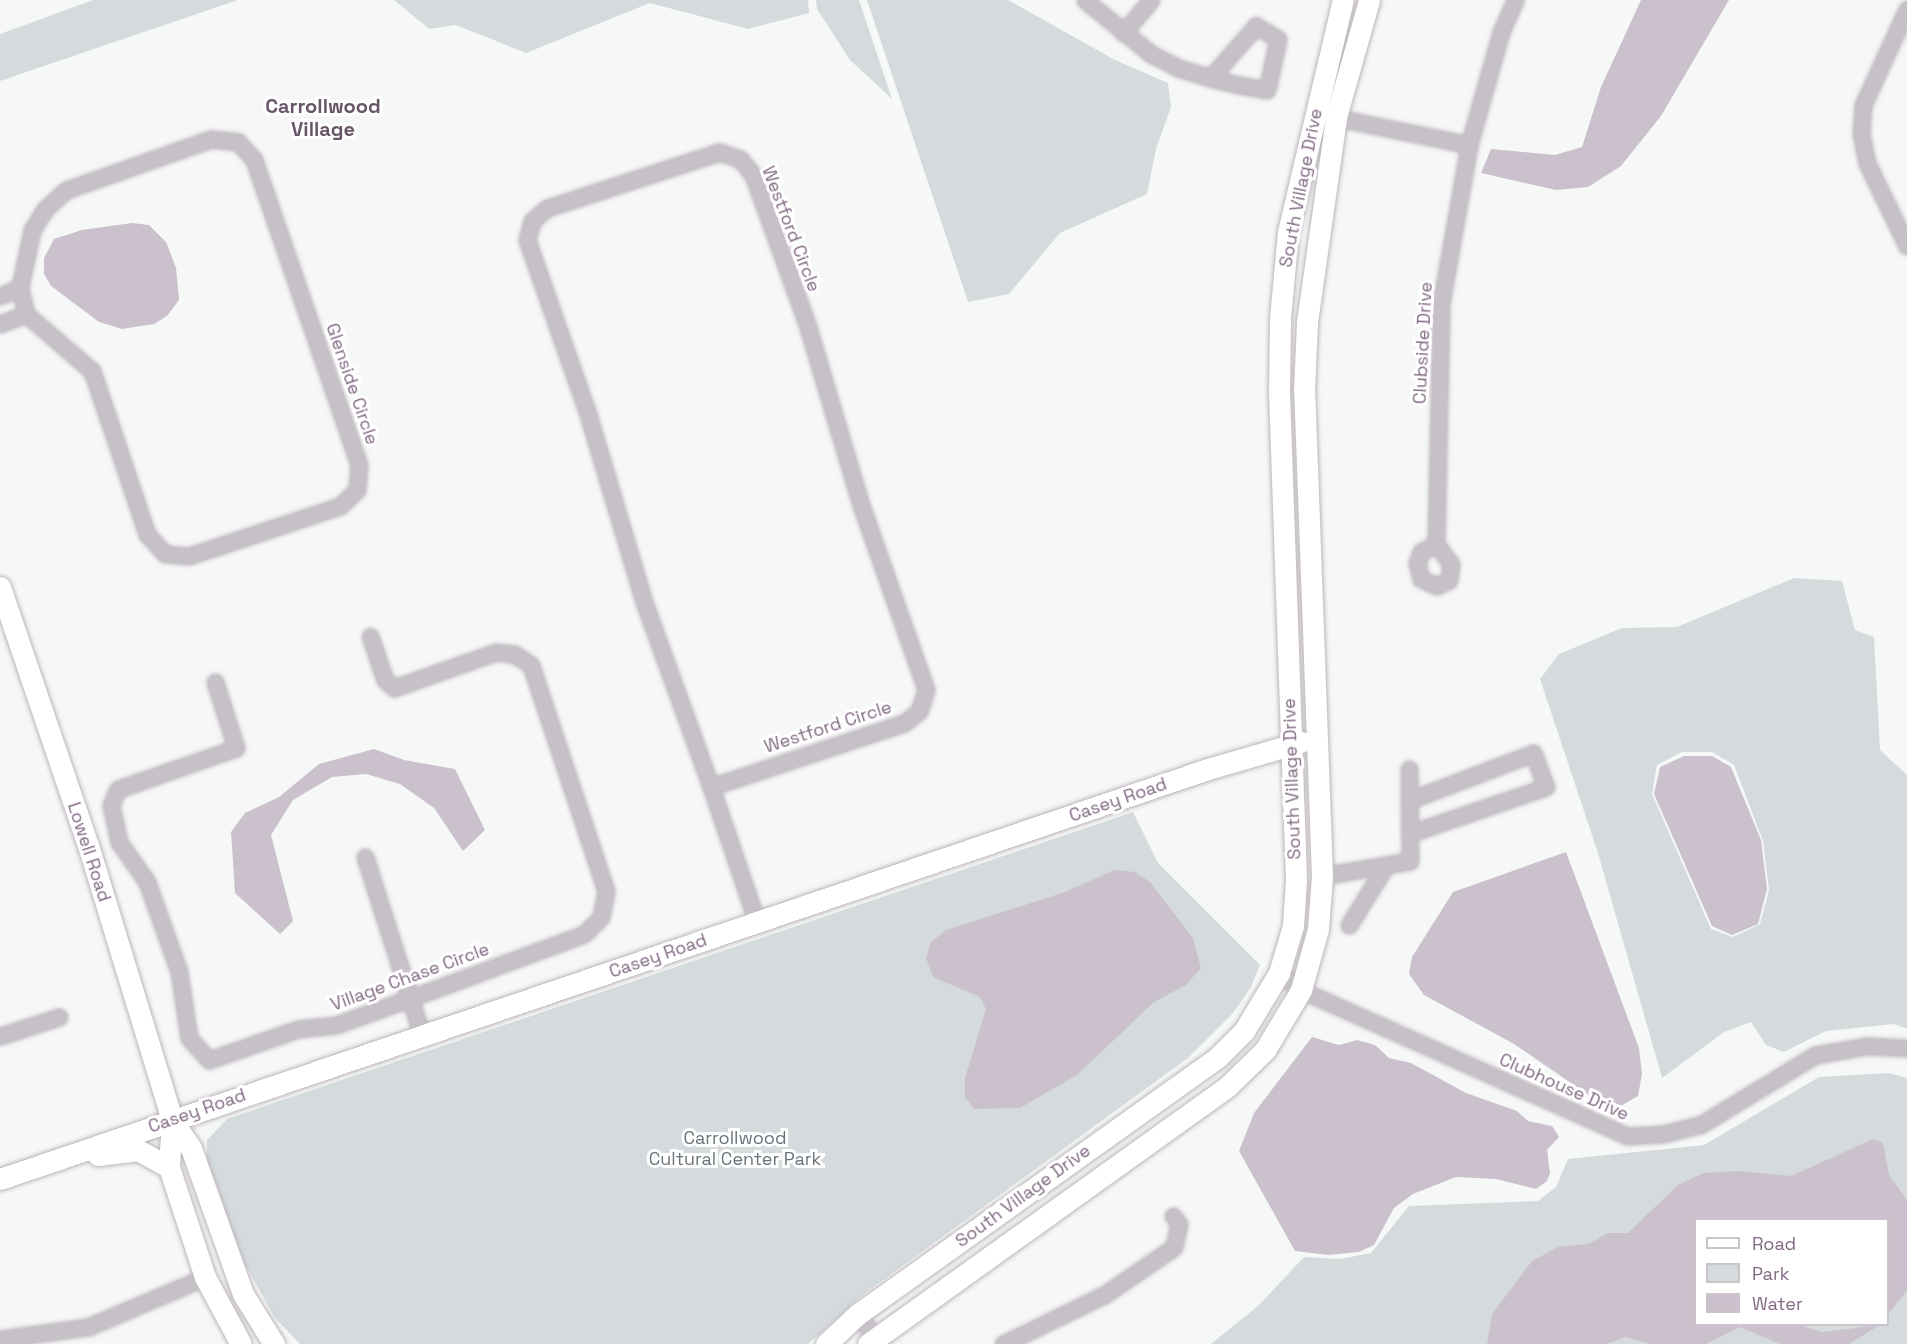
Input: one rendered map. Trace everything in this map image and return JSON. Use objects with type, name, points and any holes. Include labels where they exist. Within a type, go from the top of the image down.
[{"type":"street","points":[[1085,0],[1123,33],[1160,59],[1210,78],[1267,90],[1278,39],[1256,26],[1210,78]]},
{"type":"street","points":[[1123,33],[1151,0]]},
{"type":"street","name":"South Village Drive","points":[[826,1344],[858,1314],[1218,1057],[1244,1031],[1279,973],[1293,926],[1296,879],[1290,742],[1280,318],[1288,232],[1342,0]]},
{"type":"street","name":"South Village Drive","points":[[874,1342],[1228,1086],[1265,1050],[1301,990],[1318,929],[1322,876],[1304,391],[1309,301],[1336,117],[1369,0]]},
{"type":"street","name":"Clubside Drive","points":[[1437,544],[1441,304],[1469,145],[1500,32],[1515,0]]},
{"type":"street","points":[[1907,9],[1863,105],[1861,133],[1867,163],[1907,246]]},
{"type":"street","points":[[1314,113],[1469,145]]},
{"type":"street","name":"Glenside Circle","points":[[211,139],[238,142],[254,160],[359,465],[357,490],[340,506],[324,512],[189,556],[165,554],[147,534],[92,371],[26,314],[20,288],[32,230],[45,209],[66,190],[211,139]]},
{"type":"street","name":"Westford Circle","points":[[711,787],[904,723],[919,711],[926,690],[861,505],[807,324],[753,175],[740,159],[719,152],[547,208],[532,221],[527,240],[589,417],[644,602],[757,922]]},
{"type":"street","points":[[0,296],[20,288]]},
{"type":"street","points":[[0,324],[26,314]]},
{"type":"street","name":"Lowell Road","points":[[0,587],[88,845],[172,1120],[191,1148],[243,1294],[274,1344]]},
{"type":"street","name":"Village Chase Circle","points":[[214,682],[236,748],[118,789],[111,805],[120,842],[147,882],[179,972],[189,1038],[209,1060],[298,1029],[336,1025],[411,998],[584,934],[601,917],[606,891],[531,665],[514,654],[496,652],[394,688],[385,680],[370,636]]},
{"type":"street","name":"Casey Road","points":[[0,1179],[1290,742],[1317,741]]},
{"type":"street","points":[[1410,800],[1533,753],[1546,787],[1411,833]]},
{"type":"street","points":[[1322,876],[1410,861],[1409,769]]},
{"type":"street","points":[[365,857],[422,1036]]},
{"type":"street","points":[[1349,925],[1386,865]]},
{"type":"street","name":"Clubhouse Drive","points":[[1279,973],[1301,990],[1627,1136],[1663,1134],[1700,1125],[1815,1055],[1867,1046],[1907,1048]]},
{"type":"street","points":[[0,1036],[59,1017]]},
{"type":"street","name":"Lowell Road","points":[[172,1120],[169,1167],[205,1277],[241,1344]]},
{"type":"street","points":[[77,1153],[90,1156],[138,1150],[169,1167]]},
{"type":"street","points":[[1004,1344],[1104,1295],[1174,1248],[1179,1224],[1173,1216]]},
{"type":"street","points":[[0,1339],[88,1327],[205,1277],[216,1281],[230,1295],[257,1339],[268,1344]]},
{"type":"street","points":[[858,1314],[874,1342]]},
{"type":"green space","points":[[93,0],[238,0],[0,81],[0,34]]},
{"type":"green space","points":[[394,0],[808,0],[809,13],[748,29],[650,3],[526,53],[456,25],[429,29]]},
{"type":"green space","points":[[816,0],[859,0],[892,99],[850,60],[817,9]]},
{"type":"green space","points":[[867,0],[1008,0],[1115,60],[1168,83],[1171,107],[1156,149],[1147,194],[1060,233],[1009,294],[968,302]]},
{"type":"green space","points":[[1794,578],[1842,581],[1855,630],[1874,637],[1880,750],[1907,775],[1907,1029],[1894,1024],[1826,1031],[1784,1052],[1766,1045],[1751,1022],[1724,1032],[1662,1078],[1598,853],[1540,679],[1559,654],[1622,628],[1677,627]],"holes":[[[1682,752],[1712,752],[1734,765],[1763,841],[1769,890],[1760,924],[1733,937],[1711,929],[1652,794],[1657,765]]]},
{"type":"green space","name":"Carrollwood Cultural Center Park","points":[[1133,812],[1158,863],[1260,965],[1251,987],[1234,1012],[1188,1058],[861,1296],[808,1344],[300,1344],[275,1318],[238,1252],[207,1165],[207,1140],[227,1119]]},
{"type":"green space","points":[[1889,1073],[1907,1078],[1907,1344],[1211,1344],[1259,1305],[1304,1257],[1340,1259],[1371,1253],[1409,1206],[1538,1201],[1556,1187],[1568,1159],[1704,1145],[1819,1077]]},
{"type":"water","points":[[1641,0],[1729,0],[1661,116],[1621,166],[1588,187],[1556,190],[1481,173],[1491,149],[1555,155],[1582,147],[1601,87]]},
{"type":"water","points":[[132,223],[149,225],[166,242],[176,268],[179,300],[167,316],[154,324],[122,329],[99,322],[51,286],[44,274],[44,258],[54,239],[82,230]]},
{"type":"water","points":[[374,749],[404,760],[455,769],[485,830],[463,851],[434,808],[400,784],[366,774],[332,777],[293,800],[271,835],[293,921],[280,934],[235,893],[231,832],[245,813],[279,797],[319,764]]},
{"type":"water","points":[[1684,756],[1712,756],[1731,767],[1761,840],[1767,889],[1758,924],[1732,935],[1712,926],[1654,794],[1660,767]]},
{"type":"water","points":[[1566,852],[1639,1048],[1642,1074],[1638,1096],[1619,1107],[1600,1103],[1514,1044],[1424,995],[1409,974],[1412,957],[1453,892]]},
{"type":"water","points":[[1115,870],[1135,872],[1150,882],[1193,938],[1201,968],[1186,985],[1154,1002],[1077,1075],[1020,1108],[974,1109],[965,1097],[965,1078],[986,1009],[980,997],[933,977],[926,958],[931,942],[946,930],[1062,893]]},
{"type":"water","points":[[1312,1037],[1339,1045],[1357,1040],[1375,1045],[1389,1058],[1411,1063],[1466,1093],[1517,1111],[1528,1121],[1552,1126],[1559,1137],[1547,1150],[1550,1173],[1547,1181],[1536,1189],[1496,1179],[1456,1177],[1413,1194],[1394,1208],[1374,1245],[1359,1252],[1328,1255],[1295,1251],[1239,1151],[1254,1113]]},
{"type":"water","points":[[1873,1139],[1883,1143],[1889,1175],[1907,1200],[1907,1291],[1889,1313],[1889,1218],[1694,1218],[1694,1326],[1802,1326],[1822,1332],[1878,1326],[1849,1344],[1780,1344],[1740,1327],[1706,1344],[1649,1344],[1625,1337],[1607,1344],[1487,1344],[1492,1314],[1532,1261],[1558,1247],[1588,1244],[1608,1233],[1628,1233],[1678,1185],[1703,1173],[1739,1171],[1791,1176]]},
{"type":"district","name":"Carrollwood Village","points":[[323,118]]}]
